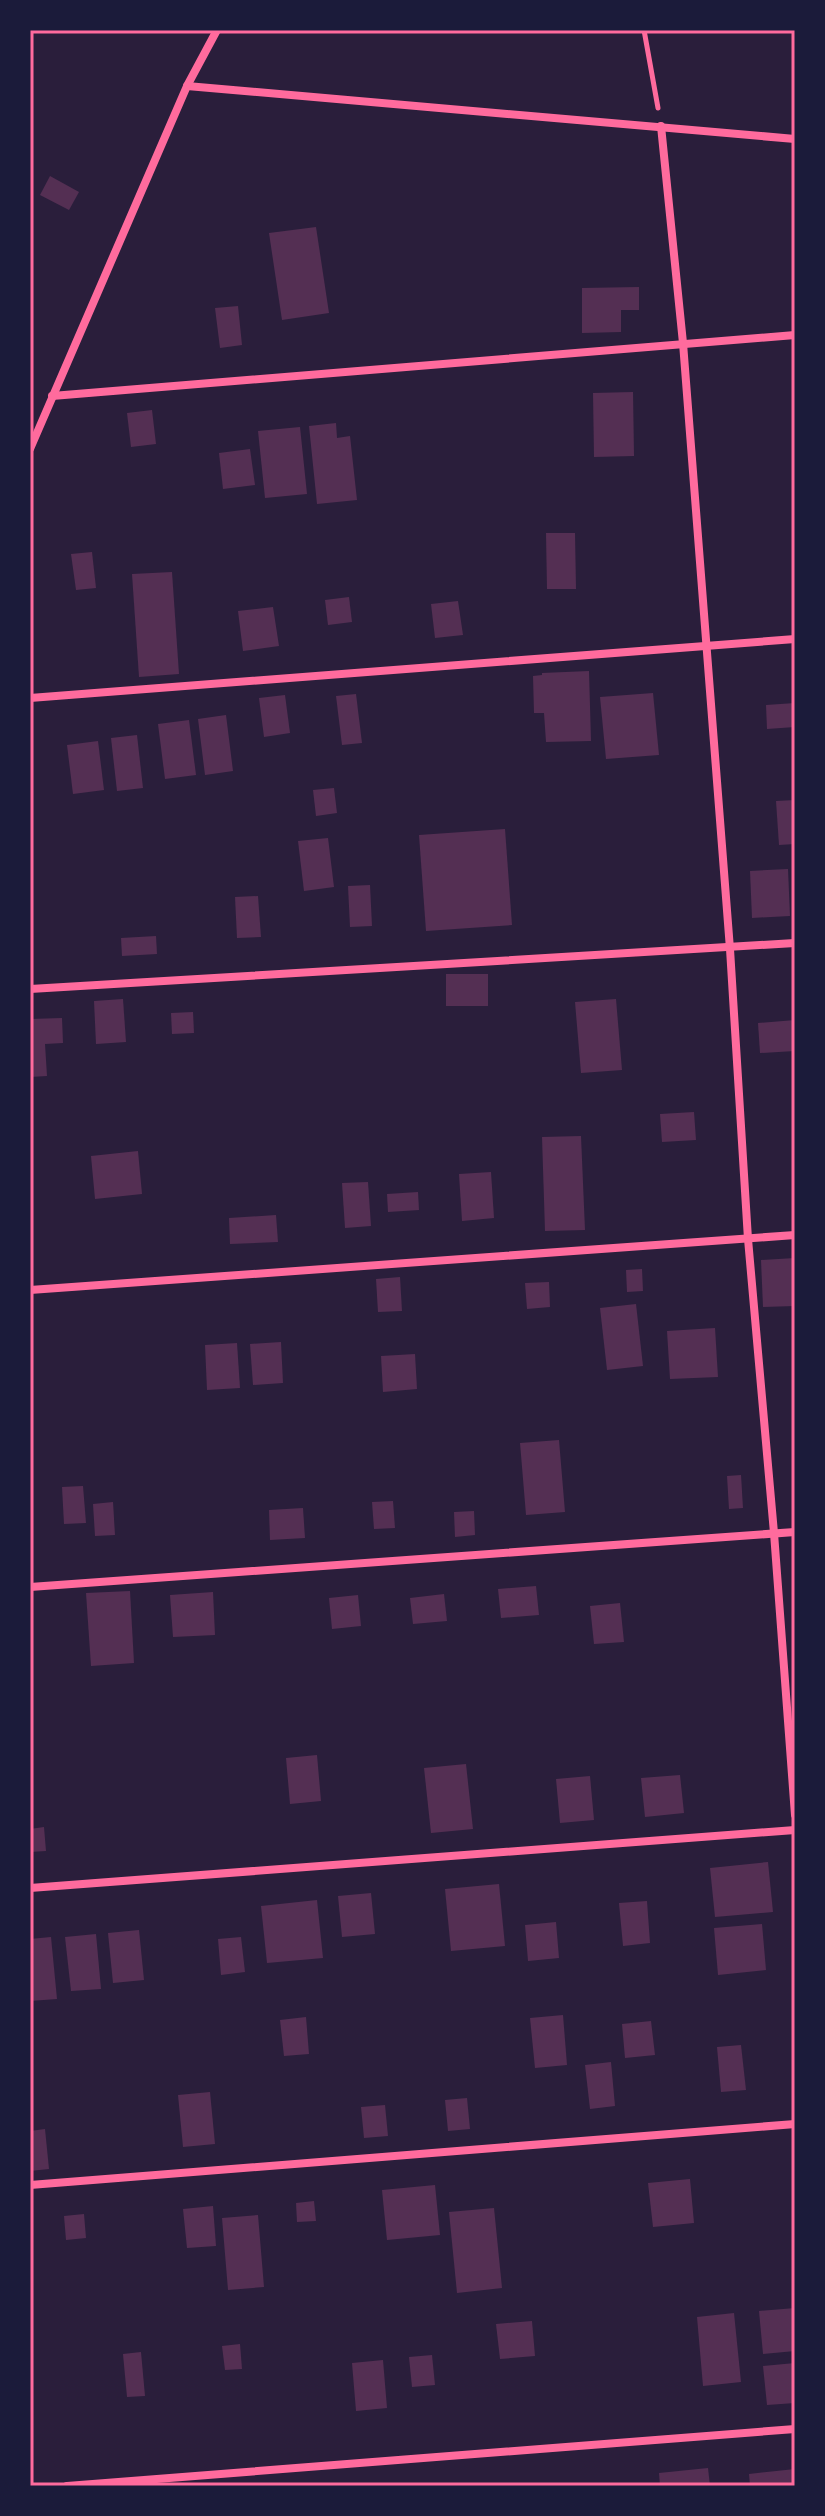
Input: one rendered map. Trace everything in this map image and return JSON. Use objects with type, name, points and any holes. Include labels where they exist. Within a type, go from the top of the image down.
[{"type":"street","points":[[30,449],[187,86],[217,30]]},
{"type":"street","points":[[187,86],[795,139]]},
{"type":"street","points":[[661,126],[683,343],[730,949],[748,1239],[795,1815]]},
{"type":"street","points":[[52,396],[795,335]]},
{"type":"street","points":[[30,698],[795,639]]},
{"type":"street","points":[[30,989],[795,943]]},
{"type":"street","points":[[30,1290],[795,1235]]},
{"type":"street","points":[[30,1587],[795,1532]]},
{"type":"street","points":[[30,1888],[795,1830]]},
{"type":"street","points":[[30,2185],[795,2124]]},
{"type":"street","points":[[67,2486],[795,2429]]},
{"type":"path","points":[[644,30],[661,126]]},
{"type":"shaded area","points":[[30,30],[795,30],[795,2486],[30,2486]]},
{"type":"building","points":[[50,176],[79,192],[69,210],[40,195]]},
{"type":"building","points":[[316,227],[329,313],[282,320],[269,233]]},
{"type":"building","points":[[639,287],[639,310],[621,310],[621,332],[582,333],[582,288]]},
{"type":"building","points":[[238,306],[242,345],[220,348],[215,308]]},
{"type":"building","points":[[633,392],[634,456],[594,457],[593,393]]},
{"type":"building","points":[[152,410],[156,444],[131,447],[127,413]]},
{"type":"building","points":[[336,423],[337,438],[350,436],[357,500],[317,504],[309,426]]},
{"type":"building","points":[[300,427],[307,494],[265,498],[258,431]]},
{"type":"building","points":[[250,449],[255,485],[223,489],[219,453]]},
{"type":"building","points":[[546,533],[575,533],[576,589],[547,589]]},
{"type":"building","points":[[92,552],[96,588],[76,590],[71,554]]},
{"type":"building","points":[[172,572],[179,674],[139,677],[132,574]]},
{"type":"building","points":[[349,597],[352,622],[328,625],[325,600]]},
{"type":"building","points":[[458,601],[463,635],[435,638],[431,604]]},
{"type":"building","points":[[273,607],[279,646],[243,651],[238,611]]},
{"type":"building","points":[[589,671],[591,741],[546,742],[544,713],[534,713],[533,676]]},
{"type":"building","points":[[653,693],[659,755],[606,759],[600,697]]},
{"type":"building","points":[[356,694],[362,743],[342,745],[336,696]]},
{"type":"building","points":[[285,695],[290,733],[264,737],[259,698]]},
{"type":"building","points":[[795,703],[795,727],[767,729],[766,705]]},
{"type":"building","points":[[226,715],[233,771],[205,775],[198,719]]},
{"type":"building","points":[[189,720],[196,775],[165,779],[158,724]]},
{"type":"building","points":[[137,735],[143,788],[117,791],[111,738]]},
{"type":"building","points":[[98,741],[104,790],[73,794],[67,745]]},
{"type":"building","points":[[334,788],[337,813],[316,816],[313,790]]},
{"type":"building","points":[[795,800],[795,844],[779,845],[776,801]]},
{"type":"building","points":[[505,829],[512,925],[426,931],[419,835]]},
{"type":"building","points":[[328,838],[334,887],[304,891],[298,841]]},
{"type":"building","points":[[788,869],[790,916],[752,918],[750,871]]},
{"type":"building","points":[[370,885],[372,926],[350,927],[348,886]]},
{"type":"building","points":[[258,896],[261,937],[237,938],[235,897]]},
{"type":"building","points":[[156,936],[157,954],[122,956],[121,938]]},
{"type":"building","points":[[446,974],[488,974],[488,1006],[446,1006]]},
{"type":"building","points":[[123,999],[126,1042],[96,1044],[94,1001]]},
{"type":"building","points":[[616,999],[622,1070],[581,1073],[575,1002]]},
{"type":"building","points":[[193,1012],[194,1033],[172,1034],[171,1013]]},
{"type":"building","points":[[62,1018],[63,1043],[45,1044],[47,1076],[30,1077],[30,1019]]},
{"type":"building","points":[[795,1020],[795,1051],[760,1053],[758,1023]]},
{"type":"building","points":[[694,1112],[696,1140],[662,1142],[660,1114]]},
{"type":"building","points":[[581,1136],[585,1230],[545,1231],[542,1137]]},
{"type":"building","points":[[138,1151],[142,1194],[95,1199],[91,1156]]},
{"type":"building","points":[[491,1172],[494,1218],[462,1221],[459,1174]]},
{"type":"building","points":[[368,1182],[371,1226],[345,1228],[342,1183]]},
{"type":"building","points":[[418,1192],[419,1210],[388,1212],[387,1194]]},
{"type":"building","points":[[276,1215],[278,1242],[230,1244],[229,1218]]},
{"type":"building","points":[[795,1258],[795,1306],[763,1307],[761,1260]]},
{"type":"building","points":[[642,1269],[643,1291],[627,1292],[626,1270]]},
{"type":"building","points":[[400,1277],[402,1311],[378,1312],[376,1279]]},
{"type":"building","points":[[549,1282],[550,1307],[527,1309],[525,1283]]},
{"type":"building","points":[[636,1304],[643,1366],[607,1370],[600,1308]]},
{"type":"building","points":[[715,1328],[718,1377],[670,1379],[667,1331]]},
{"type":"building","points":[[281,1342],[283,1383],[253,1385],[250,1344]]},
{"type":"building","points":[[237,1343],[240,1388],[207,1390],[205,1345]]},
{"type":"building","points":[[415,1354],[417,1389],[383,1392],[381,1356]]},
{"type":"building","points":[[559,1440],[565,1512],[526,1515],[520,1443]]},
{"type":"building","points":[[741,1475],[743,1508],[729,1509],[727,1476]]},
{"type":"building","points":[[83,1486],[86,1523],[64,1524],[62,1487]]},
{"type":"building","points":[[393,1501],[395,1528],[374,1529],[372,1502]]},
{"type":"building","points":[[113,1502],[115,1535],[95,1536],[93,1504]]},
{"type":"building","points":[[303,1508],[305,1538],[270,1540],[269,1510]]},
{"type":"building","points":[[474,1511],[475,1535],[455,1537],[454,1512]]},
{"type":"building","points":[[536,1586],[539,1615],[501,1618],[498,1589]]},
{"type":"building","points":[[130,1591],[134,1663],[91,1666],[86,1593]]},
{"type":"building","points":[[213,1592],[215,1635],[173,1637],[170,1595]]},
{"type":"building","points":[[444,1594],[447,1621],[413,1624],[410,1598]]},
{"type":"building","points":[[358,1595],[361,1626],[332,1629],[329,1598]]},
{"type":"building","points":[[620,1603],[624,1642],[594,1644],[590,1606]]},
{"type":"building","points":[[317,1755],[321,1801],[290,1804],[286,1758]]},
{"type":"building","points":[[466,1764],[473,1829],[431,1833],[424,1768]]},
{"type":"building","points":[[680,1775],[684,1813],[645,1817],[641,1778]]},
{"type":"building","points":[[590,1776],[594,1820],[560,1823],[556,1779]]},
{"type":"building","points":[[44,1827],[46,1851],[30,1852],[30,1829]]},
{"type":"building","points":[[768,1862],[773,1912],[715,1917],[710,1868]]},
{"type":"building","points":[[499,1884],[505,1946],[451,1951],[445,1889]]},
{"type":"building","points":[[371,1893],[375,1934],[342,1937],[338,1896]]},
{"type":"building","points":[[317,1900],[323,1958],[267,1963],[261,1906]]},
{"type":"building","points":[[647,1901],[650,1943],[623,1946],[619,1903]]},
{"type":"building","points":[[556,1922],[559,1958],[528,1961],[525,1925]]},
{"type":"building","points":[[762,1924],[766,1970],[718,1975],[714,1928]]},
{"type":"building","points":[[139,1930],[144,1980],[113,1983],[108,1933]]},
{"type":"building","points":[[96,1934],[101,1989],[71,1991],[65,1937]]},
{"type":"building","points":[[51,1937],[57,1999],[30,2001],[30,1939]]},
{"type":"building","points":[[241,1937],[245,1972],[221,1975],[218,1939]]},
{"type":"building","points":[[563,2015],[567,2065],[535,2068],[530,2018]]},
{"type":"building","points":[[306,2017],[309,2054],[284,2056],[280,2020]]},
{"type":"building","points":[[651,2021],[655,2055],[625,2058],[622,2024]]},
{"type":"building","points":[[741,2045],[746,2090],[721,2092],[717,2047]]},
{"type":"building","points":[[611,2062],[615,2106],[590,2109],[585,2065]]},
{"type":"building","points":[[210,2092],[215,2144],[183,2147],[178,2095]]},
{"type":"building","points":[[467,2098],[470,2129],[448,2131],[445,2100]]},
{"type":"building","points":[[385,2105],[388,2136],[364,2138],[361,2107]]},
{"type":"building","points":[[45,2129],[49,2169],[30,2171],[30,2131]]},
{"type":"building","points":[[690,2179],[694,2223],[653,2227],[648,2183]]},
{"type":"building","points":[[435,2185],[440,2235],[387,2240],[382,2190]]},
{"type":"building","points":[[314,2201],[316,2221],[297,2222],[296,2203]]},
{"type":"building","points":[[213,2206],[216,2246],[187,2248],[183,2209]]},
{"type":"building","points":[[494,2208],[502,2288],[457,2293],[449,2212]]},
{"type":"building","points":[[84,2214],[86,2238],[66,2240],[64,2216]]},
{"type":"building","points":[[258,2215],[264,2287],[228,2290],[222,2218]]},
{"type":"building","points":[[795,2308],[795,2351],[763,2354],[759,2311]]},
{"type":"building","points":[[734,2313],[741,2382],[703,2386],[697,2317]]},
{"type":"building","points":[[532,2321],[535,2356],[500,2359],[496,2324]]},
{"type":"building","points":[[240,2344],[242,2369],[225,2370],[222,2346]]},
{"type":"building","points":[[141,2352],[145,2396],[127,2397],[123,2354]]},
{"type":"building","points":[[432,2355],[435,2385],[412,2387],[409,2357]]},
{"type":"building","points":[[383,2360],[387,2408],[356,2411],[352,2363]]},
{"type":"building","points":[[795,2363],[795,2403],[767,2405],[763,2366]]},
{"type":"building","points":[[708,2468],[710,2486],[660,2486],[659,2473]]},
{"type":"building","points":[[795,2469],[795,2486],[750,2486],[749,2474]]}]
